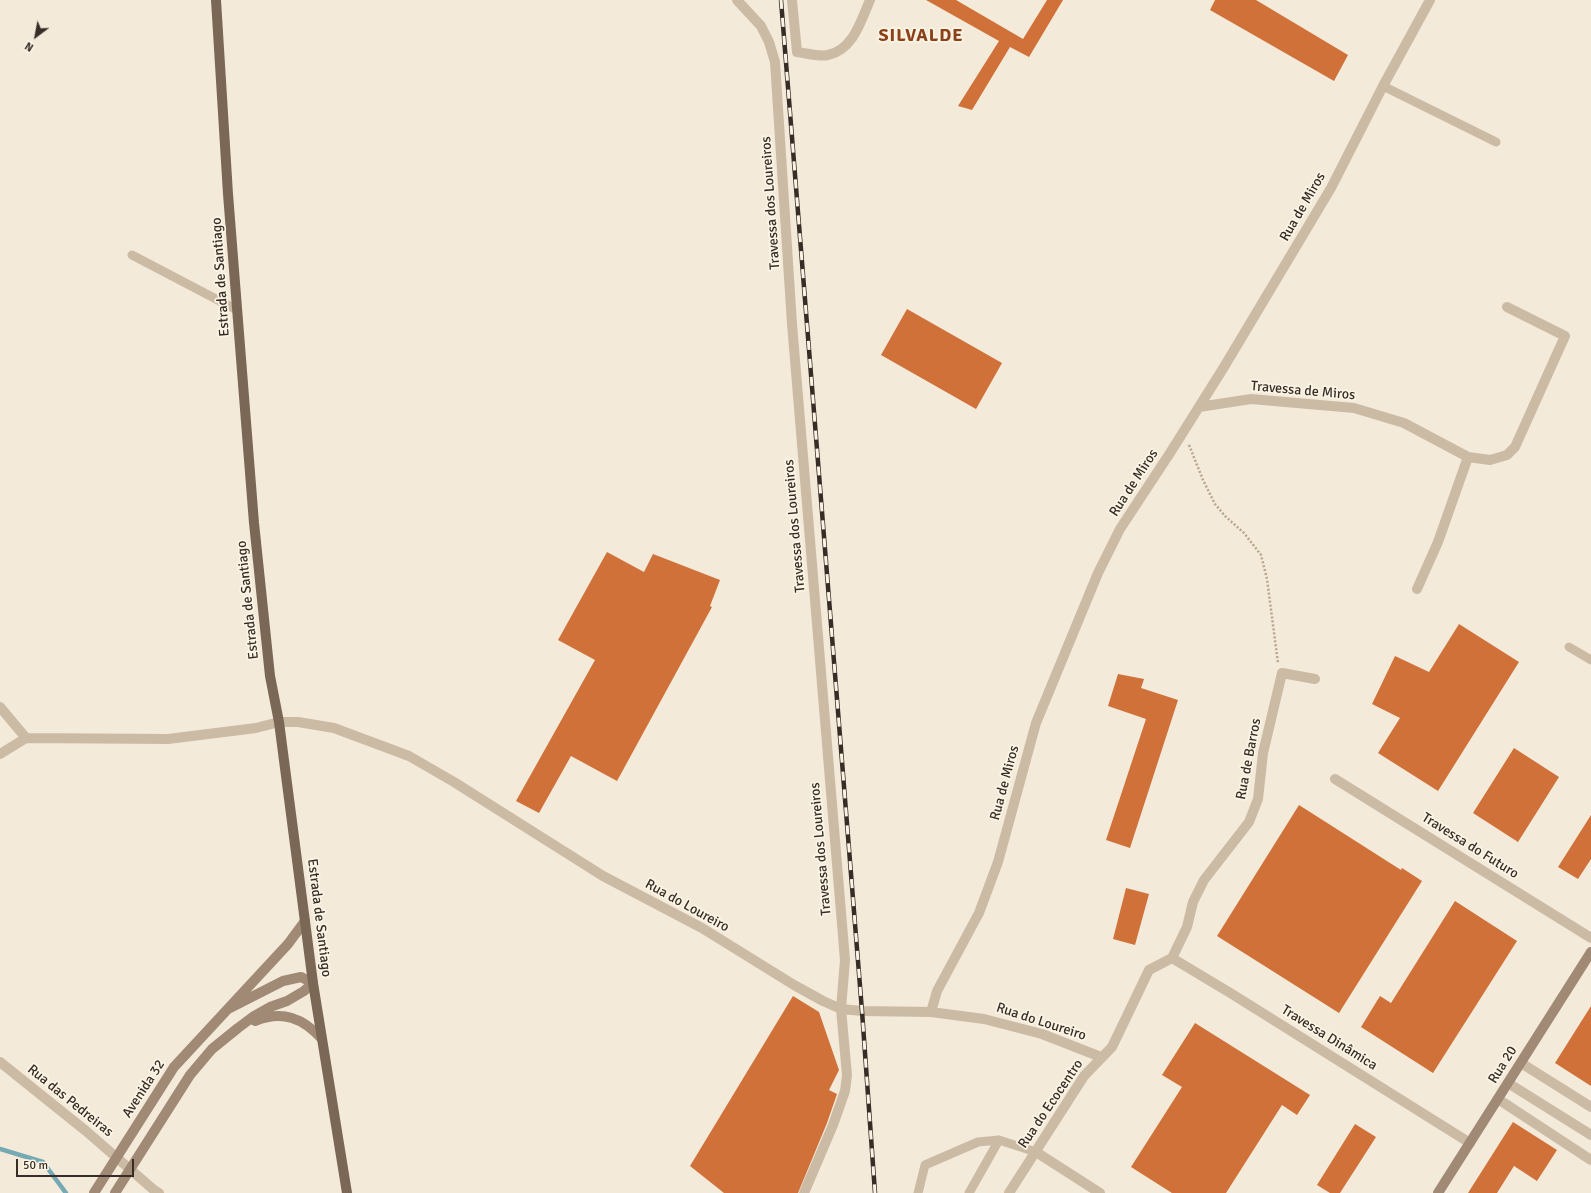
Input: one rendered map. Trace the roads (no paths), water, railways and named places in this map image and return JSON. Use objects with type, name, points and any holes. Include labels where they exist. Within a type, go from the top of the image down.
[{"type":"main road","name":"Estrada de Santiago","points":[[216,0],[228,194],[254,523],[270,676],[279,722],[313,983],[347,1193]]},
{"type":"main road","name":"Avenida 32","points":[[94,1193],[174,1067],[288,944],[305,921]]},
{"type":"main road","name":"Rua 20","points":[[1438,1193],[1591,952]]},
{"type":"main road","name":"Avenida 32","points":[[228,1009],[283,981],[301,977],[313,983]]},
{"type":"main road","points":[[115,1193],[190,1075],[212,1050],[238,1028],[270,1007],[287,1001],[304,991],[313,983]]},
{"type":"main road","points":[[238,1028],[264,1017],[282,1016],[296,1018],[313,1029],[322,1039]]},
{"type":"street","name":"Travessa dos Loureiros","points":[[737,0],[761,26],[769,42],[775,62],[793,332],[845,960],[841,1008],[847,1075],[845,1091],[833,1125],[804,1193]]},
{"type":"street","points":[[792,0],[797,52],[827,56],[841,51],[853,38],[870,0]]},
{"type":"street","name":"Rua de Miros","points":[[931,1012],[937,991],[979,913],[998,862],[1036,723],[1098,573],[1120,529],[1199,407],[1331,188],[1383,86],[1430,0]]},
{"type":"street","name":"Travessa de Miros","points":[[1199,407],[1251,399],[1354,408],[1404,423],[1468,457],[1490,460],[1507,455],[1516,447],[1565,336],[1507,307]]},
{"type":"street","points":[[1417,589],[1438,542],[1468,457]]},
{"type":"street","name":"Rua de Barros","points":[[1172,958],[1186,927],[1193,902],[1204,880],[1249,822],[1258,799],[1263,753],[1282,673],[1315,679]]},
{"type":"street","points":[[0,706],[26,738],[0,754]]},
{"type":"street","name":"Rua do Loureiro","points":[[26,738],[168,739],[256,728],[279,722],[298,722],[334,728],[370,740],[409,756],[460,786],[603,876],[702,928],[794,985],[823,1001],[841,1008],[862,1011],[931,1012],[984,1019],[1042,1034],[1101,1057]]},
{"type":"street","name":"Travessa do Futuro","points":[[1335,778],[1591,938]]},
{"type":"street","name":"Rua do Ecocentro","points":[[1009,1193],[1084,1076],[1112,1047],[1149,970],[1172,958]]},
{"type":"street","name":"Travessa Dinâmica","points":[[1172,958],[1470,1143]]},
{"type":"street","name":"Rua das Pedreiras","points":[[0,1062],[86,1131],[159,1193]]},
{"type":"street","points":[[1521,1063],[1591,1107]]},
{"type":"street","points":[[1508,1083],[1591,1135]]},
{"type":"street","points":[[1498,1099],[1591,1160]]},
{"type":"street","points":[[1036,1152],[1100,1193]]},
{"type":"lane","points":[[1383,86],[1496,142]]},
{"type":"lane","points":[[132,255],[237,310]]},
{"type":"lane","points":[[1569,647],[1591,660]]},
{"type":"lane","points":[[969,1193],[999,1140]]},
{"type":"lane","points":[[918,1193],[925,1165],[978,1142],[999,1140],[1036,1152]]},
{"type":"waterway","points":[[0,1149],[43,1162],[66,1193]]},
{"type":"railway","points":[[781,0],[862,1011],[875,1193]]},
{"type":"district","name":"SILVALDE","points":[[921,36]]}]
